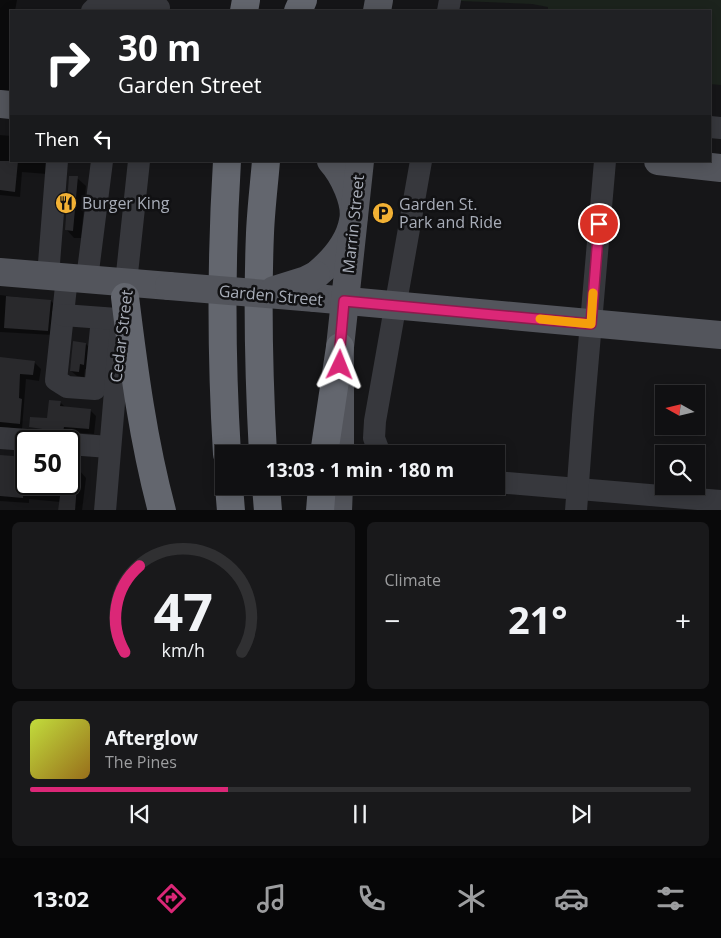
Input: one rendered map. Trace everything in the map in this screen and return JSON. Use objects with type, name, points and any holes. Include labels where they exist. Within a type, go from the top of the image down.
[{"type":"highway","points":[[227,162],[222,296],[227,445]]},
{"type":"highway","points":[[263,445],[259,286],[260,233],[266,162]]},
{"type":"highway","points":[[119,304],[133,365],[141,420],[162,510]]},
{"type":"highway","points":[[325,445],[340,347]]},
{"type":"highway","points":[[230,495],[231,510]]},
{"type":"highway","points":[[267,495],[268,510]]},
{"type":"highway","points":[[320,510],[321,495]]},
{"type":"main road","points":[[316,286],[324,268],[339,251],[354,220],[346,183],[332,162]]},
{"type":"main road","name":"Marrin Street","points":[[340,445],[340,347],[360,162]]},
{"type":"main road","points":[[667,162],[721,168]]},
{"type":"main road","name":"Garden Street","points":[[0,272],[67,277],[119,304],[169,286],[252,293],[271,291],[295,284],[316,286],[344,301],[721,335]]},
{"type":"main road","points":[[338,510],[339,495]]},
{"type":"street","points":[[93,10],[159,7]]},
{"type":"street","points":[[57,162],[67,277]]},
{"type":"street","points":[[63,315],[119,304],[95,389],[67,387],[56,380],[67,277],[102,162]]},
{"type":"street","name":"Cedar Street","points":[[104,510],[119,304],[139,162]]},
{"type":"street","points":[[377,445],[374,438],[375,421],[421,162]]},
{"type":"street","points":[[577,500],[605,162]]},
{"type":"street","points":[[0,438],[15,439]]},
{"type":"street","points":[[80,445],[110,447]]},
{"type":"street","points":[[505,484],[577,500],[721,502]]},
{"type":"shaded area","points":[[721,0],[721,85],[711,84],[711,10],[548,10],[548,7],[532,4],[460,1]]},
{"type":"building","points":[[0,161],[18,162],[15,192],[0,190]]},
{"type":"building","points":[[69,176],[78,176],[73,231],[65,230]]},
{"type":"building","points":[[6,296],[51,300],[48,331],[4,328]]},
{"type":"building","points":[[73,341],[86,343],[84,365],[80,364],[79,372],[70,371]]},
{"type":"building","points":[[0,357],[35,361],[33,375],[20,374],[19,398],[22,399],[20,424],[0,422]]},
{"type":"building","points":[[49,400],[61,401],[60,406],[91,409],[89,429],[64,427],[63,430],[49,430],[29,427],[30,417],[47,418]]},
{"type":"building","points":[[0,455],[15,456],[15,495],[23,495],[23,498],[0,496]]},
{"type":"building","points":[[48,495],[76,495],[75,510],[58,510],[60,496]]},
{"type":"slow traffic","points":[[540,319],[591,324],[593,293]]},
{"type":"place","name":"Burger King","points":[[66,203]]},
{"type":"place","name":"Garden St. Park and Ride","points":[[383,213]]},
{"type":"route","points":[[340,365],[344,301],[591,324],[599,224]]}]
